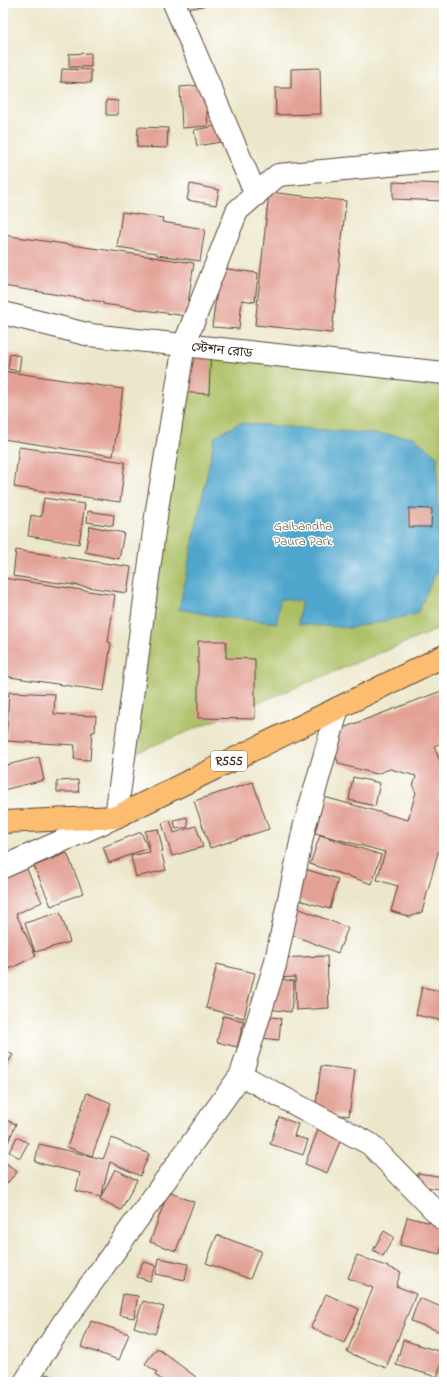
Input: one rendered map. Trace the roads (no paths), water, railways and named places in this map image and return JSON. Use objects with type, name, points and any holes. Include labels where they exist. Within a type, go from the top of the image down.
[{"type":"main road","name":"R555","points":[[3,822],[116,817],[444,656]]},
{"type":"street","points":[[174,3],[256,195]]},
{"type":"street","points":[[3,867],[116,817],[157,509],[184,345],[237,211],[278,175],[444,160]]},
{"type":"street","name":"স্টেশন রোড","points":[[3,313],[90,335],[444,373]]},
{"type":"street","points":[[25,1382],[64,1320],[241,1075],[275,965],[304,828],[338,708]]},
{"type":"street","points":[[241,1075],[370,1144],[444,1220]]},
{"type":"water","points":[[240,423],[413,437],[437,456],[440,564],[417,614],[350,628],[299,624],[301,601],[280,599],[277,623],[220,617],[179,609],[215,436]]},
{"type":"park label","name":"Gaibandha Paura Park","points":[[303,532]]}]
